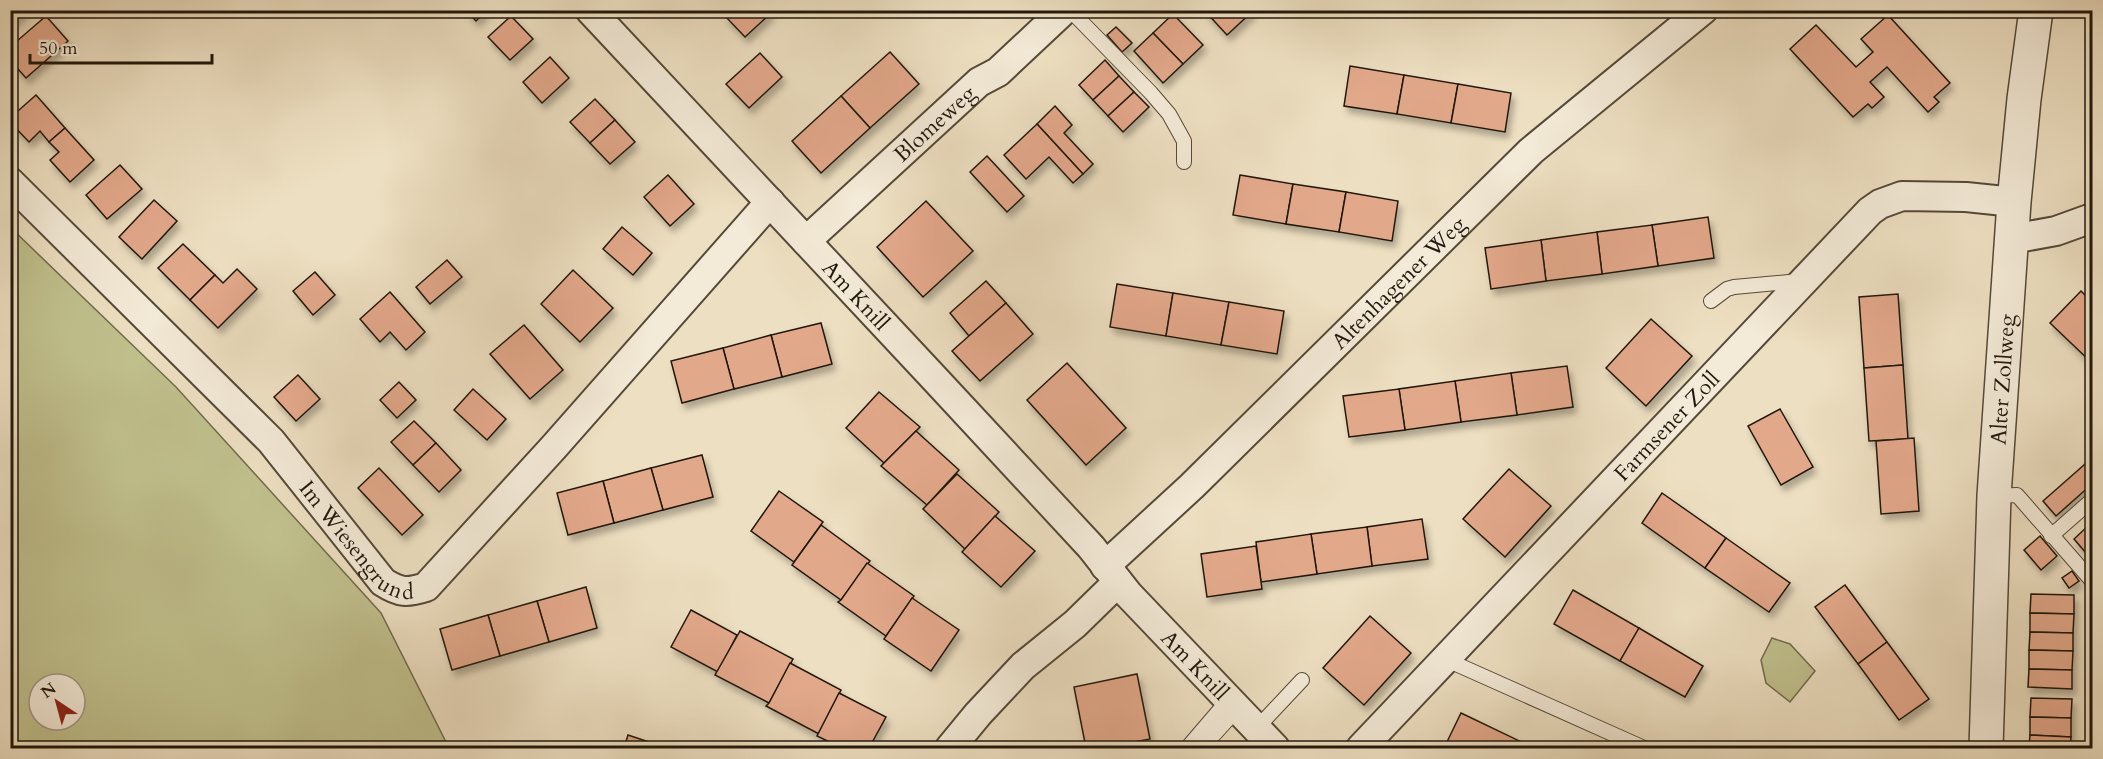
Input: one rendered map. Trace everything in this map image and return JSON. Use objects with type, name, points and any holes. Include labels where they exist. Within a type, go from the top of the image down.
[{"type":"street","name":"Am Knill","points":[[590,10],[1250,721]]},
{"type":"street","name":"Blomeweg","points":[[806,241],[979,82],[998,72],[1064,10]]},
{"type":"street","name":"Altenhagener Weg","points":[[1112,574],[1209,470],[1531,151],[1703,10]]},
{"type":"street","name":"Alter Zollweg","points":[[1986,748],[1994,496],[2014,202],[2036,10]]},
{"type":"street","name":"Im Wiesengrund","points":[[10,182],[271,441],[383,582],[395,590],[410,592],[426,586],[473,536],[770,202]]},
{"type":"street","name":"Farmsener Zoll","points":[[1361,748],[1447,660],[1870,211],[1902,196],[1966,197],[2014,202]]},
{"type":"street","points":[[2012,240],[2056,231],[2092,218]]},
{"type":"street","points":[[950,748],[1023,666],[1075,624],[1112,574]]},
{"type":"lane","points":[[1070,10],[1169,114],[1184,141],[1184,162]]},
{"type":"lane","points":[[1711,301],[1734,286],[1804,281]]},
{"type":"lane","points":[[1994,496],[2017,495],[2092,581]]},
{"type":"lane","points":[[2051,536],[2092,500]]},
{"type":"lane","points":[[1447,660],[1644,748]]},
{"type":"lane","points":[[1202,748],[1250,721],[1302,680]]},
{"type":"lane","points":[[1187,748],[1250,721]]},
{"type":"green space","points":[[11,228],[176,387],[381,613],[449,748],[11,748]]},
{"type":"green space","points":[[1772,638],[1790,644],[1815,671],[1790,702],[1766,683],[1761,660]]},
{"type":"building","points":[[10,10],[26,10],[10,25]]},
{"type":"building","points":[[466,10],[487,10],[476,21]]},
{"type":"building","points":[[730,10],[768,10],[771,13],[745,37],[725,16]]},
{"type":"building","points":[[1204,10],[1254,10],[1227,35]]},
{"type":"building","points":[[1173,14],[1203,45],[1183,64],[1153,33]]},
{"type":"building","points":[[1888,15],[1950,83],[1934,97],[1939,102],[1928,112],[1887,67],[1870,82],[1884,97],[1872,108],[1868,104],[1853,117],[1790,49],[1816,25],[1856,67],[1873,52],[1861,39]]},
{"type":"building","points":[[46,16],[68,41],[26,78],[10,60],[10,47]]},
{"type":"building","points":[[511,16],[533,39],[510,60],[488,37]]},
{"type":"building","points":[[1116,27],[1132,43],[1122,52],[1107,35]]},
{"type":"building","points":[[1153,33],[1183,64],[1163,83],[1134,51]]},
{"type":"building","points":[[890,52],[919,84],[870,128],[841,96]]},
{"type":"building","points":[[760,53],[782,77],[749,108],[726,84]]},
{"type":"building","points":[[550,57],[569,78],[542,103],[523,82]]},
{"type":"building","points":[[1105,60],[1119,76],[1093,100],[1079,85]]},
{"type":"building","points":[[1350,66],[1404,75],[1397,114],[1344,106]]},
{"type":"building","points":[[1404,75],[1458,84],[1451,123],[1397,114]]},
{"type":"building","points":[[1119,76],[1134,92],[1108,116],[1093,100]]},
{"type":"building","points":[[1458,84],[1511,93],[1505,132],[1451,123]]},
{"type":"building","points":[[1134,92],[1149,107],[1123,132],[1108,116]]},
{"type":"building","points":[[36,95],[65,128],[49,142],[40,131],[29,142],[10,122],[10,118]]},
{"type":"building","points":[[841,96],[870,128],[821,173],[792,141]]},
{"type":"building","points":[[595,99],[615,120],[590,143],[570,122]]},
{"type":"building","points":[[1055,106],[1072,125],[1064,133],[1093,164],[1083,174],[1037,124]]},
{"type":"building","points":[[615,120],[635,142],[610,164],[590,143]]},
{"type":"building","points":[[1037,124],[1083,174],[1073,183],[1049,157],[1026,179],[1004,155]]},
{"type":"building","points":[[65,128],[94,160],[70,182],[50,160],[59,152],[49,142]]},
{"type":"building","points":[[987,156],[1024,196],[1007,212],[970,172]]},
{"type":"building","points":[[120,165],[142,189],[107,219],[86,195]]},
{"type":"building","points":[[668,175],[694,204],[670,226],[644,197]]},
{"type":"building","points":[[1240,175],[1293,184],[1286,224],[1233,215]]},
{"type":"building","points":[[1293,184],[1346,192],[1339,232],[1286,224]]},
{"type":"building","points":[[1346,192],[1398,201],[1392,241],[1339,232]]},
{"type":"building","points":[[154,200],[177,221],[142,259],[119,237]]},
{"type":"building","points":[[926,201],[973,251],[923,297],[877,247]]},
{"type":"building","points":[[1708,217],[1714,258],[1658,266],[1652,225]]},
{"type":"building","points":[[1652,225],[1658,266],[1602,274],[1597,232]]},
{"type":"building","points":[[622,227],[652,253],[633,275],[603,249]]},
{"type":"building","points":[[1597,232],[1602,274],[1546,281],[1541,240]]},
{"type":"building","points":[[1541,240],[1546,281],[1491,289],[1485,248]]},
{"type":"building","points":[[183,244],[215,275],[190,300],[158,268]]},
{"type":"building","points":[[447,260],[462,277],[430,304],[416,287]]},
{"type":"building","points":[[237,269],[257,289],[218,328],[190,300],[215,275],[223,283]]},
{"type":"building","points":[[573,270],[613,308],[580,342],[541,304]]},
{"type":"building","points":[[315,272],[335,295],[313,315],[293,291]]},
{"type":"building","points":[[986,281],[1006,303],[969,336],[950,313]]},
{"type":"building","points":[[1117,284],[1173,293],[1166,336],[1110,327]]},
{"type":"building","points":[[2081,291],[2092,302],[2092,363],[2050,323]]},
{"type":"building","points":[[390,292],[425,332],[406,350],[390,332],[380,342],[360,319]]},
{"type":"building","points":[[1173,293],[1229,302],[1221,345],[1166,336]]},
{"type":"building","points":[[1898,294],[1903,365],[1864,368],[1859,297]]},
{"type":"building","points":[[1229,302],[1284,311],[1277,354],[1221,345]]},
{"type":"building","points":[[1006,303],[1033,334],[980,381],[952,351]]},
{"type":"building","points":[[1651,319],[1692,356],[1646,406],[1606,368]]},
{"type":"building","points":[[821,323],[832,364],[782,377],[771,335]]},
{"type":"building","points":[[524,325],[563,370],[530,399],[490,354]]},
{"type":"building","points":[[771,335],[782,377],[734,389],[723,348]]},
{"type":"building","points":[[723,348],[734,389],[682,403],[671,361]]},
{"type":"building","points":[[1067,363],[1126,428],[1086,465],[1027,400]]},
{"type":"building","points":[[1903,365],[1908,439],[1869,441],[1864,368]]},
{"type":"building","points":[[1567,366],[1573,407],[1517,415],[1511,373]]},
{"type":"building","points":[[1511,373],[1517,415],[1461,422],[1455,381]]},
{"type":"building","points":[[298,375],[320,399],[296,421],[274,397]]},
{"type":"building","points":[[1455,381],[1461,422],[1405,430],[1399,389]]},
{"type":"building","points":[[399,382],[416,400],[397,418],[380,400]]},
{"type":"building","points":[[473,389],[506,419],[487,440],[454,410]]},
{"type":"building","points":[[1399,389],[1405,430],[1349,437],[1343,396]]},
{"type":"building","points":[[879,392],[920,427],[884,463],[846,428]]},
{"type":"building","points":[[1780,409],[1813,467],[1781,485],[1748,426]]},
{"type":"building","points":[[414,421],[436,443],[413,465],[391,442]]},
{"type":"building","points":[[916,431],[959,470],[927,505],[881,466]]},
{"type":"building","points":[[1914,438],[1919,511],[1881,514],[1876,441]]},
{"type":"building","points":[[436,443],[461,470],[439,492],[413,465]]},
{"type":"building","points":[[702,455],[713,497],[663,510],[651,468]]},
{"type":"building","points":[[2092,458],[2092,484],[2056,516],[2043,501]]},
{"type":"building","points":[[379,468],[423,515],[402,535],[358,488]]},
{"type":"building","points":[[651,468],[663,510],[614,523],[603,481]]},
{"type":"building","points":[[1509,469],[1551,506],[1505,557],[1463,519]]},
{"type":"building","points":[[957,474],[999,512],[965,549],[923,509]]},
{"type":"building","points":[[603,481],[614,523],[568,535],[557,493]]},
{"type":"building","points":[[779,491],[823,522],[794,562],[751,531]]},
{"type":"building","points":[[1662,493],[1726,538],[1705,568],[1642,523]]},
{"type":"building","points":[[995,516],[1035,551],[1001,587],[962,552]]},
{"type":"building","points":[[1422,519],[1428,559],[1372,566],[1367,527]]},
{"type":"building","points":[[821,525],[870,561],[841,600],[792,565]]},
{"type":"building","points":[[2089,525],[2092,529],[2092,560],[2074,539]]},
{"type":"building","points":[[1367,527],[1372,566],[1317,574],[1311,534]]},
{"type":"building","points":[[1311,534],[1317,574],[1261,582],[1256,542]]},
{"type":"building","points":[[2040,536],[2057,556],[2041,570],[2024,550]]},
{"type":"building","points":[[1726,538],[1790,583],[1769,612],[1705,568]]},
{"type":"building","points":[[1256,546],[1262,589],[1207,597],[1201,554]]},
{"type":"building","points":[[867,563],[914,596],[886,636],[838,602]]},
{"type":"building","points":[[2072,571],[2079,581],[2069,588],[2062,578]]},
{"type":"building","points":[[1845,585],[1887,642],[1858,664],[1815,607]]},
{"type":"building","points":[[586,587],[597,628],[549,642],[537,601]]},
{"type":"building","points":[[1573,590],[1639,628],[1620,661],[1554,624]]},
{"type":"building","points":[[2031,594],[2074,595],[2074,614],[2030,613]]},
{"type":"building","points":[[912,598],[959,630],[931,671],[884,639]]},
{"type":"building","points":[[537,601],[549,642],[500,656],[488,615]]},
{"type":"building","points":[[691,610],[737,635],[718,672],[671,647]]},
{"type":"building","points":[[2030,613],[2074,614],[2073,633],[2030,632]]},
{"type":"building","points":[[488,615],[500,656],[452,670],[440,629]]},
{"type":"building","points":[[1370,616],[1411,653],[1364,705],[1323,668]]},
{"type":"building","points":[[1639,628],[1703,666],[1685,697],[1620,661]]},
{"type":"building","points":[[740,631],[793,659],[769,703],[715,675]]},
{"type":"building","points":[[2030,632],[2073,633],[2073,651],[2029,650]]},
{"type":"building","points":[[1887,642],[1929,699],[1899,720],[1858,664]]},
{"type":"building","points":[[2029,650],[2073,651],[2072,670],[2029,669]]},
{"type":"building","points":[[790,663],[841,690],[819,734],[766,706]]},
{"type":"building","points":[[2029,669],[2072,670],[2072,689],[2028,687]]},
{"type":"building","points":[[1137,674],[1150,739],[1102,748],[1086,748],[1074,687]]},
{"type":"building","points":[[839,693],[886,717],[869,748],[842,748],[817,736]]},
{"type":"building","points":[[2031,698],[2072,699],[2071,718],[2030,717]]},
{"type":"building","points":[[1461,713],[1534,748],[1452,748],[1445,746]]},
{"type":"building","points":[[2030,717],[2071,718],[2071,737],[2030,735]]},
{"type":"building","points":[[628,735],[667,748],[624,748]]},
{"type":"building","points":[[2030,735],[2071,737],[2070,748],[2029,748]]}]
